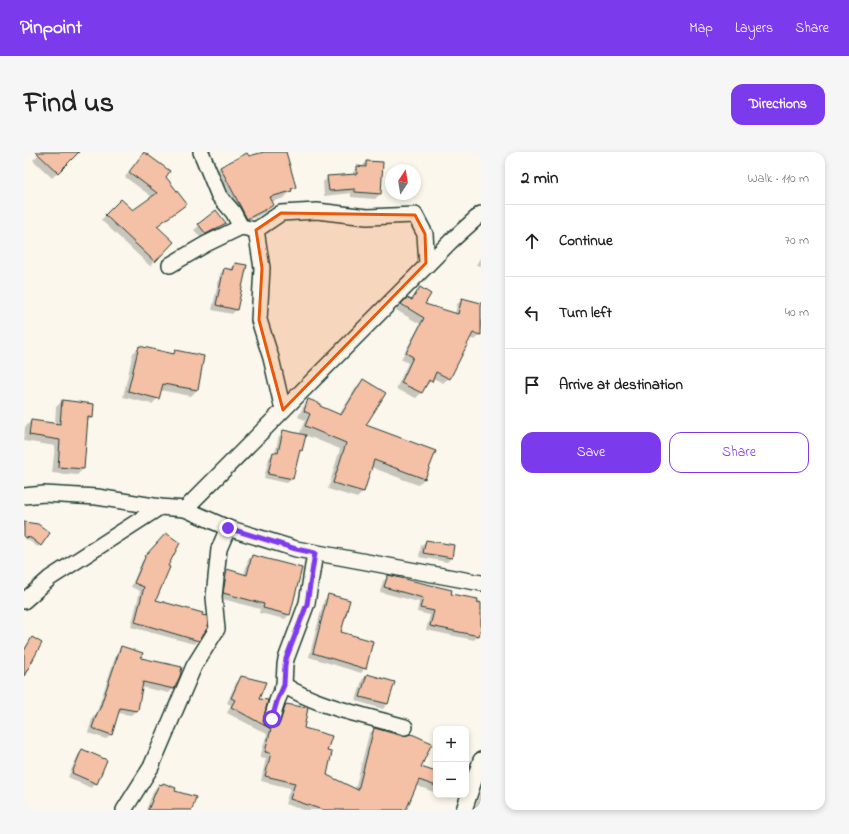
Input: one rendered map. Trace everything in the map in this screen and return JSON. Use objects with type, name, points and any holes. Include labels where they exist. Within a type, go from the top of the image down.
[{"type":"street","points":[[200,152],[219,196],[249,228],[262,268],[259,320],[271,358],[282,410]]},
{"type":"street","points":[[170,265],[206,244],[249,228],[281,213],[317,212],[367,217],[415,215],[425,234],[427,265]]},
{"type":"street","points":[[185,509],[427,265],[481,214]]},
{"type":"street","points":[[24,496],[44,494],[97,497],[160,507],[185,509],[228,528],[296,549],[481,583]]},
{"type":"street","points":[[24,601],[50,578],[160,507]]},
{"type":"street","points":[[124,810],[151,767],[194,666],[217,629],[214,597],[219,549],[228,528]]},
{"type":"street","points":[[272,719],[277,701],[284,685],[285,665],[307,604],[315,553]]},
{"type":"street","points":[[284,685],[323,704],[405,727]]},
{"type":"street","points":[[464,810],[481,760]]},
{"type":"highlighted area","points":[[281,213],[415,215],[425,234],[426,263],[283,410],[259,320],[262,268],[256,230]]},
{"type":"building","points":[[36,152],[79,152],[58,173]]},
{"type":"building","points":[[144,152],[170,171],[166,177],[187,204],[157,226],[174,242],[155,262],[105,215],[121,199],[133,210],[157,193],[129,172]]},
{"type":"building","points":[[264,152],[286,152],[296,187],[291,189],[292,191],[270,197],[274,205],[247,219],[220,167],[247,153],[249,156]]},
{"type":"building","points":[[366,161],[383,162],[381,194],[355,192],[355,189],[329,191],[327,176],[357,174],[357,166],[366,167]]},
{"type":"building","points":[[216,210],[226,223],[206,234],[198,224]]},
{"type":"building","points":[[235,263],[247,265],[237,310],[216,305],[224,268],[233,270]]},
{"type":"building","points":[[420,287],[431,294],[425,304],[458,314],[462,298],[481,303],[481,335],[473,333],[450,379],[436,372],[432,382],[429,380],[422,393],[401,383],[413,357],[406,353],[424,318],[401,304],[407,298],[412,300]]},
{"type":"building","points":[[139,346],[174,354],[175,350],[204,356],[198,390],[163,384],[159,399],[128,391]]},
{"type":"building","points":[[363,379],[386,393],[366,425],[436,451],[425,479],[374,460],[364,492],[333,483],[346,443],[305,426],[310,414],[304,411],[308,399],[341,415]]},
{"type":"building","points":[[62,400],[94,404],[93,418],[88,417],[84,469],[58,467],[60,440],[29,435],[31,420],[60,424]]},
{"type":"building","points":[[283,430],[306,435],[302,451],[300,450],[293,479],[268,474],[273,452],[278,453]]},
{"type":"building","points":[[24,522],[38,524],[50,533],[41,546],[31,538],[24,537]]},
{"type":"building","points":[[166,533],[180,543],[168,566],[170,567],[156,600],[203,613],[202,615],[207,616],[208,627],[199,641],[135,622],[144,587],[134,583],[146,555]]},
{"type":"building","points":[[426,540],[454,545],[452,558],[423,553]]},
{"type":"building","points":[[252,555],[302,568],[290,615],[263,608],[264,604],[223,593],[227,569],[247,575]]},
{"type":"building","points":[[388,575],[452,590],[451,594],[478,599],[477,602],[481,603],[481,627],[479,636],[430,626],[434,611],[420,608],[423,598],[384,587]]},
{"type":"building","points":[[328,594],[350,600],[341,632],[373,641],[366,669],[313,653]]},
{"type":"building","points":[[32,637],[42,643],[24,676],[24,651]]},
{"type":"building","points":[[121,646],[143,653],[141,658],[182,667],[174,689],[143,682],[138,710],[120,708],[112,735],[92,728]]},
{"type":"building","points":[[367,674],[395,682],[388,704],[360,697]]},
{"type":"building","points":[[241,676],[266,682],[259,699],[268,700],[263,721],[268,728],[231,707],[235,700],[231,698]]},
{"type":"building","points":[[286,704],[308,708],[304,728],[332,736],[327,751],[332,752],[327,775],[358,790],[374,728],[403,736],[410,734],[414,735],[432,743],[421,767],[433,771],[433,785],[419,780],[406,810],[323,810],[290,799],[295,783],[265,776],[271,753],[265,752],[271,729],[269,728],[275,728],[279,725]]},
{"type":"building","points":[[82,749],[107,760],[97,784],[72,773]]},
{"type":"building","points":[[163,783],[176,788],[175,791],[196,797],[192,810],[148,810],[159,784],[162,785]]},
{"type":"route","points":[[228,528],[296,549],[315,553],[312,582],[307,604],[286,659],[284,685],[277,701],[272,719]]}]
